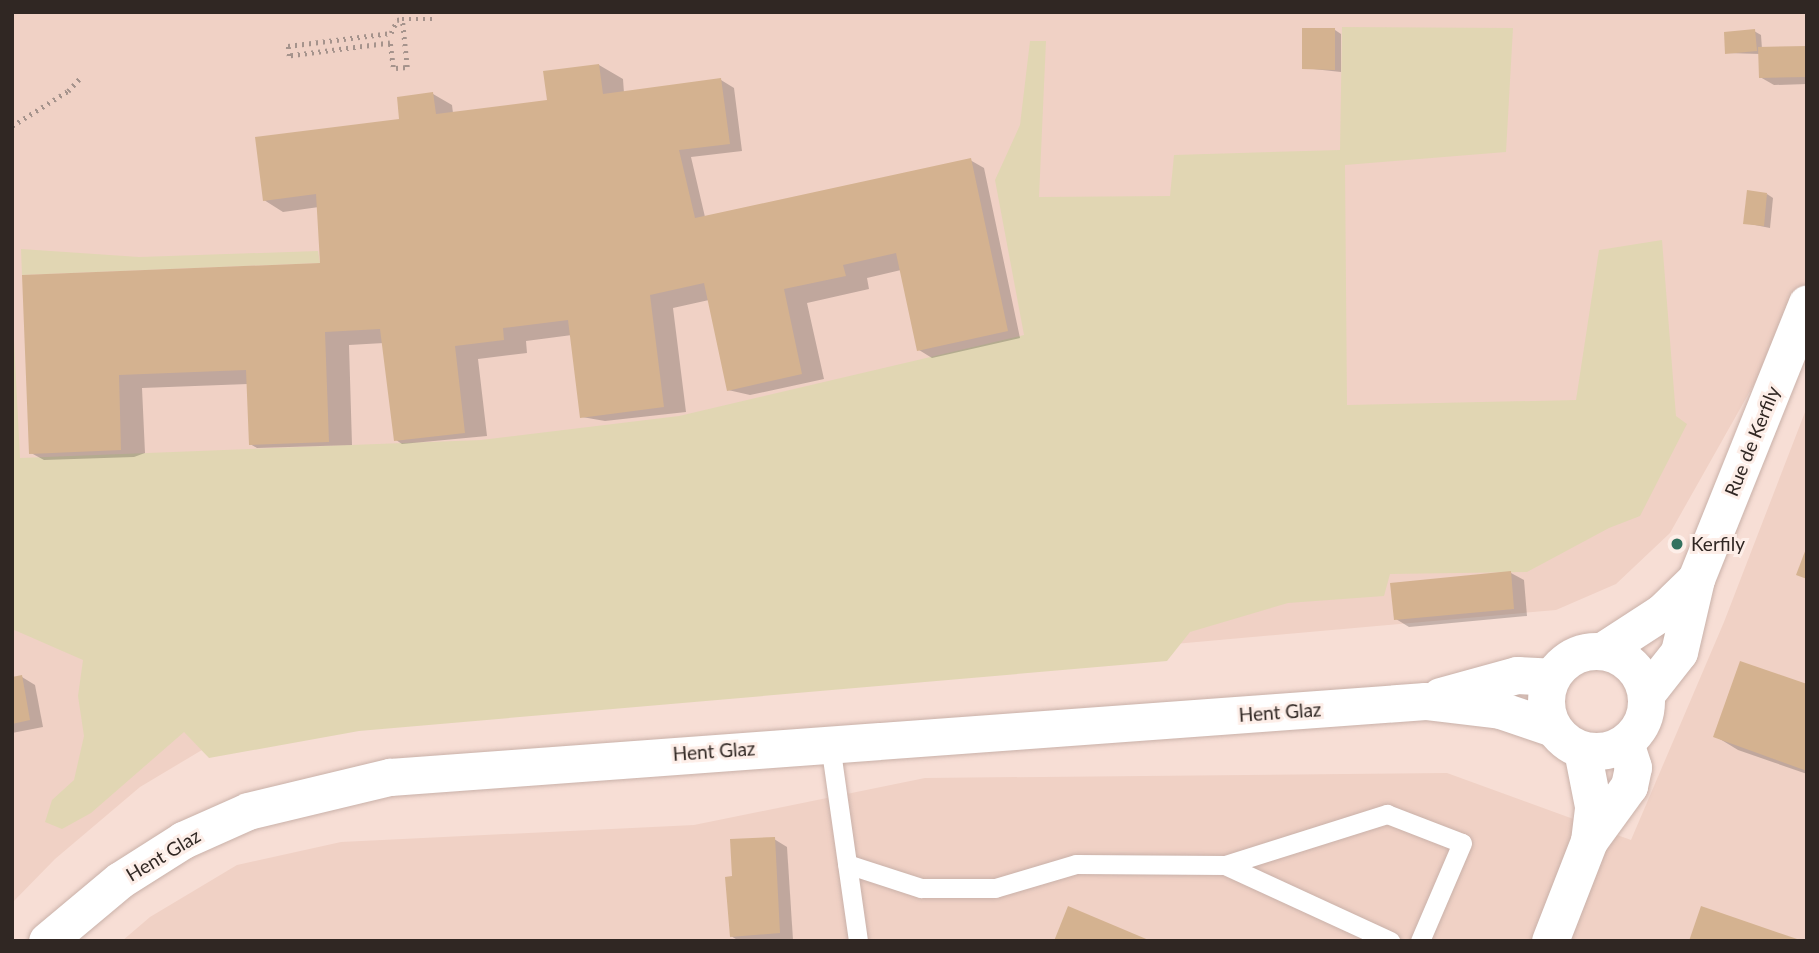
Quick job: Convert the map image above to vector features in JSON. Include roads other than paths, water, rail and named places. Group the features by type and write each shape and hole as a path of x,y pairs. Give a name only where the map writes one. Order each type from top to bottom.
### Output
{"street":[{"name":"Rue de Kerfily","path":"1646,694 1679,652 1696,579 1807,303"},
{"name":"Rue de Kerfily","path":"1602,651 1662,612 1696,579"},
{"path":"1602,651 1631,666 1646,694 1642,721 1625,743 1612,749 1582,750 1553,728 1546,712 1551,677 1572,656 1602,651"},
{"name":"Hent Glaz","path":"1425,701 1517,675 1551,677"},
{"name":"Hent Glaz","path":"47,941 120,880 183,840 287,800 390,777 1425,701 1500,710 1553,728"},
{"path":"1550,941 1589,841 1629,786 1633,767 1625,743"},
{"path":"1582,750 1593,806 1589,841"}],"lane":[{"path":"830,744 858,941"},
{"path":"847,864 921,888 995,888 1076,864 1225,865 1387,814 1462,843 1420,941"},
{"path":"1225,865 1390,941"}],"place":[{"name":"Kerfily","path":"1677,544"}]}
